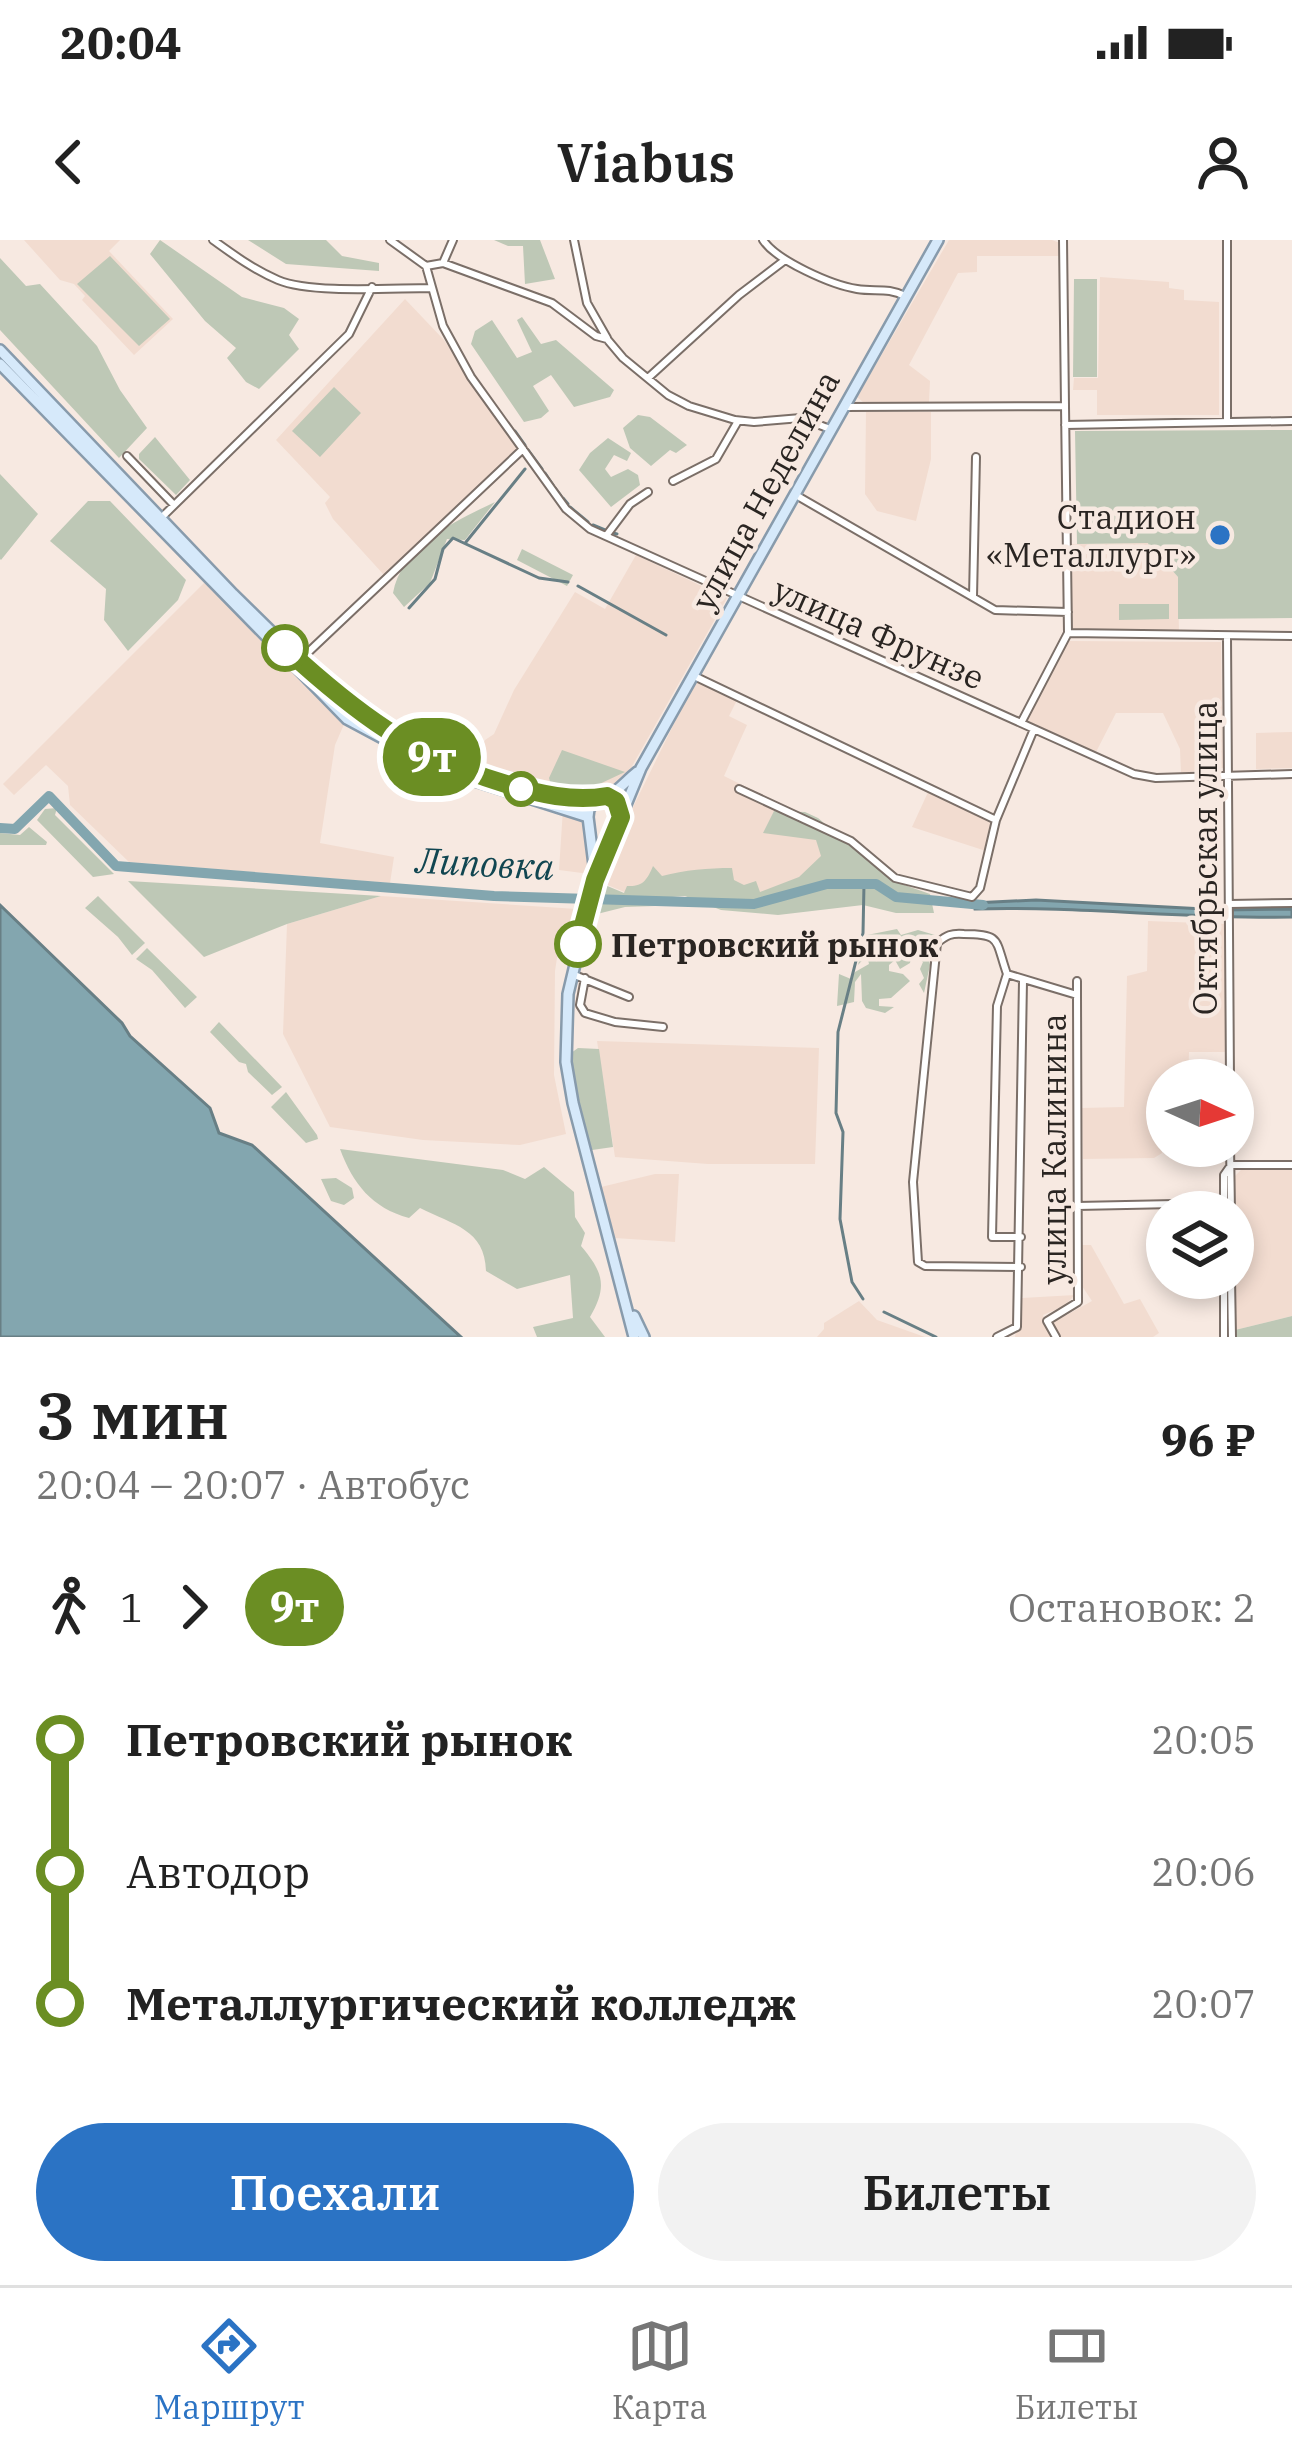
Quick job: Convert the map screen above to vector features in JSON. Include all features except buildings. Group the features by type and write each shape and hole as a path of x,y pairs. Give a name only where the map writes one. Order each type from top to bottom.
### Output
{"main road":[{"name":"улица Неделина","path":"596,879 641,768 938,240"},
{"path":"0,350 299,661 352,709 420,752 471,774 540,794 603,797 619,805 619,821 606,831 590,820 444,771 347,719 0,364"},
{"path":"148,518 160,519"},
{"path":"634,1337 568,1072 566,1032 572,974 596,879 589,809 641,768"},
{"path":"624,1295 644,1337"}],"street":[{"path":"213,240 281,282 431,288"},
{"path":"390,240 426,266 443,263 552,303 596,336 608,339"},
{"path":"443,263 453,240"},
{"path":"574,240 588,307 623,358 668,395 738,421 801,418 830,429"},
{"path":"763,240 784,260 849,288 891,289 904,296"},
{"path":"1021,723 1068,633 1063,240"},
{"path":"1227,240 1227,422"},
{"path":"648,378 784,260"},
{"name":"улица Фрунзе","path":"426,266 450,341 566,509 606,536 1135,774 1156,778 1292,774"},
{"path":"160,519 349,334 372,287"},
{"path":"842,407 1065,406"},
{"path":"673,481 716,459 738,421"},
{"path":"1065,424 1292,422"},
{"path":"299,661 523,449"},
{"path":"128,456 174,505"},
{"path":"972,598 976,458"},
{"path":"606,536 630,504 648,492"},
{"path":"794,494 1004,613 1068,612"},
{"path":"1068,633 1292,636"},
{"name":"Октябрьская улица","path":"1227,637 1230,1059"},
{"path":"692,675 996,820"},
{"path":"739,789 851,842 895,878 972,897 996,820 1034,728"},
{"path":"1229,905 1292,903"},
{"name":"улица Калинина","path":"1021,1267 925,1266 917,1262 913,1182 937,943 950,933 986,932 994,938 1007,974 1077,994"},
{"path":"572,974 629,997"},
{"path":"1007,974 997,1006 992,1237 1021,1237"},
{"path":"997,1337 1017,1327 1022,977"},
{"path":"585,978 580,1005 584,1013 663,1027"},
{"name":"улица Калинина","path":"1056,1337 1047,1321 1078,1302 1078,981"},
{"path":"1254,1165 1292,1165"},
{"path":"1077,1206 1146,1207"},
{"path":"1227,1299 1228,1337"}],"shaded area":[{"path":"24,240 120,240 109,251 173,319 134,355 82,300 85,296 74,284 60,280"},
{"path":"949,240 1052,240 1060,243 1060,256 977,256 977,272 958,273 909,365 930,381 929,402 863,402 857,397"},
{"path":"1100,277 1169,282 1169,288 1184,290 1184,300 1219,302 1219,415 1097,415 1097,390 1073,390 1074,378 1098,378"},
{"path":"405,299 444,340 517,449 384,575 333,519 325,503 330,497 276,440"},
{"path":"866,412 931,412 931,459 916,521 877,511 865,494"},
{"path":"1148,543 1178,577 1179,633 1078,633 1071,626 1070,544"},
{"path":"636,555 727,598 631,768 618,783 594,795 543,790 471,770 575,592 605,609"},
{"path":"205,582 345,722 335,745 320,843 394,857 390,883 129,862 70,805 68,786 46,765 14,795 3,784"},
{"path":"1068,641 1221,642 1223,768 1181,773 1180,749 1163,713 1116,713 1096,752 1026,720"},
{"path":"696,679 737,700 729,716 747,725 724,776 835,831 817,882 759,897 627,893 600,882"},
{"path":"1292,732 1292,768 1256,769 1256,733"},
{"path":"929,790 993,821 986,851 912,827"},
{"path":"563,809 580,817 587,832 590,874 559,870"},
{"name":"Петровский рынок","path":"381,896 577,909 573,923 562,925 555,971 554,1075 566,1134 520,1145 423,1140 330,1127 283,1034 287,924"},
{"path":"1148,921 1226,924 1226,1052 1189,1052 1189,1059 1146,1059 1146,1158 1083,1159 1082,1108 1124,1107 1127,976 1147,971"},
{"path":"597,1041 819,1048 815,1164 708,1164 615,1157"},
{"path":"1292,1168 1292,1316 1235,1330 1235,1299 1254,1299 1254,1191 1234,1191 1234,1177 1242,1169"},
{"path":"655,1174 679,1174 675,1242 615,1238 601,1187"},
{"path":"1082,1245 1091,1245 1124,1304 1140,1299 1159,1333 1153,1337 1059,1337 1052,1323 1092,1301 1082,1286"},
{"path":"1075,1295 1043,1315 1052,1337 1015,1337 1022,1298"},
{"path":"859,1301 877,1320 925,1337 817,1337 824,1323"}],"green space":[{"path":"160,240 242,297 284,308 299,319 289,335 299,349 259,389 246,382 227,358 236,348 205,321 150,254"},
{"path":"248,240 326,240 342,256 379,263 379,271 286,264"},
{"path":"494,240 540,240 555,279 525,284 523,246"},
{"path":"110,256 170,319 139,346 77,284"},
{"path":"0,258 26,286 40,284 97,346 147,428 119,458 0,330"},
{"path":"1074,279 1097,279 1097,377 1073,377"},
{"path":"522,317 541,344 556,340 614,390 610,397 574,407 551,375 533,386 549,411 524,422 471,344 475,331 492,320 517,358 532,352 517,320"},
{"path":"334,387 361,413 320,457 292,431"},
{"path":"638,415 650,417 687,445 676,453 670,450 651,466 630,448 623,428"},
{"path":"1292,430 1292,618 1178,619 1178,577 1151,552 1148,543 1077,544 1075,431"},
{"path":"155,437 190,480 176,495 139,459"},
{"path":"608,438 631,453 627,461 614,455 605,469 611,477 628,469 638,475 640,485 611,507 579,470"},
{"path":"0,474 38,514 1,560 0,559"},
{"path":"88,501 110,501 186,580 178,600 128,651 104,620 106,589 50,541"},
{"path":"495,502 465,540 447,539 430,583 404,607 393,593 407,561 433,536"},
{"path":"522,549 573,575 567,586 517,560"},
{"path":"1119,604 1169,604 1169,619 1119,620"},
{"path":"562,750 625,772 593,787 551,785 549,778"},
{"path":"57,808 55,815 114,874 93,877 37,820 45,809"},
{"path":"774,811 805,812 818,818 893,881 930,894 934,913 896,913 863,905 778,915 721,910 685,896 659,898 655,906 597,914 605,885 624,893 627,886 644,882 653,866 662,876 732,868 734,880 744,885 756,881 760,892 799,877 821,856 816,840 763,833"},
{"path":"29,827 46,845 0,845 0,833 20,835"},
{"path":"128,881 381,896 287,924 204,957"},
{"path":"98,896 145,943 132,955 85,908"},
{"path":"897,929 901,935 918,930 935,935 927,944 918,937 910,943 914,951 927,948 930,965 924,993 919,984 924,978 923,962 912,953 910,963 900,969 895,960 889,965 889,971 910,981 891,998 879,999 879,1006 894,1007 885,1013 866,1008 861,974 855,982 854,1002 837,1006 839,974 851,979 869,964 867,955 858,965 862,936"},
{"path":"147,948 197,997 185,1008 136,959"},
{"path":"219,1022 282,1087 272,1095 248,1072 246,1064 210,1032"},
{"path":"578,1048 599,1049 613,1147 592,1150 575,1091 571,1053"},
{"path":"286,1092 318,1139 306,1143 271,1107"},
{"path":"340,1149 503,1170 525,1179 544,1167 574,1192 575,1217 585,1233 581,1246 600,1280 590,1317 605,1337 537,1337 533,1327 573,1318 570,1275 517,1289 486,1271 480,1246 465,1230 420,1208 409,1218 374,1201 358,1184"},
{"path":"336,1178 352,1188 354,1198 344,1205 331,1201 321,1179"},
{"path":"1292,1316 1292,1337 1235,1337 1235,1330"}],"water":[{"path":"1036,900 1292,909 1292,917 975,909 974,903"},
{"path":"0,905 130,1036 210,1108 219,1133 252,1145 461,1337 0,1337"}],"waterway":[{"path":"515,431 525,445"},
{"path":"528,450 542,469"},
{"path":"466,542 525,469"},
{"path":"545,473 553,485"},
{"path":"555,488 561,496"},
{"path":"563,498 568,504"},
{"path":"570,507 588,522"},
{"path":"593,525 605,530"},
{"path":"613,533 617,534"},
{"path":"409,608 435,579 443,549 453,538 539,578 568,582"},
{"path":"578,586 666,635"},
{"name":"Липовка","path":"0,828 15,829 49,796 116,866 494,896 754,904 827,884 876,884 896,897 983,905"},
{"path":"863,1299 852,1282 840,1219 843,1132 836,1113 838,1032 863,933 864,884"},
{"path":"884,1312 936,1337"}],"bus line":[{"name":"9т","path":"285,648 343,702 420,752 471,774 540,794 607,796 616,801 621,817 595,880 578,944"}],"place":[{"name":"Стадион «Металлург»","path":"1220,535"},
{"name":"Петровский рынок","path":"578,944"}]}
